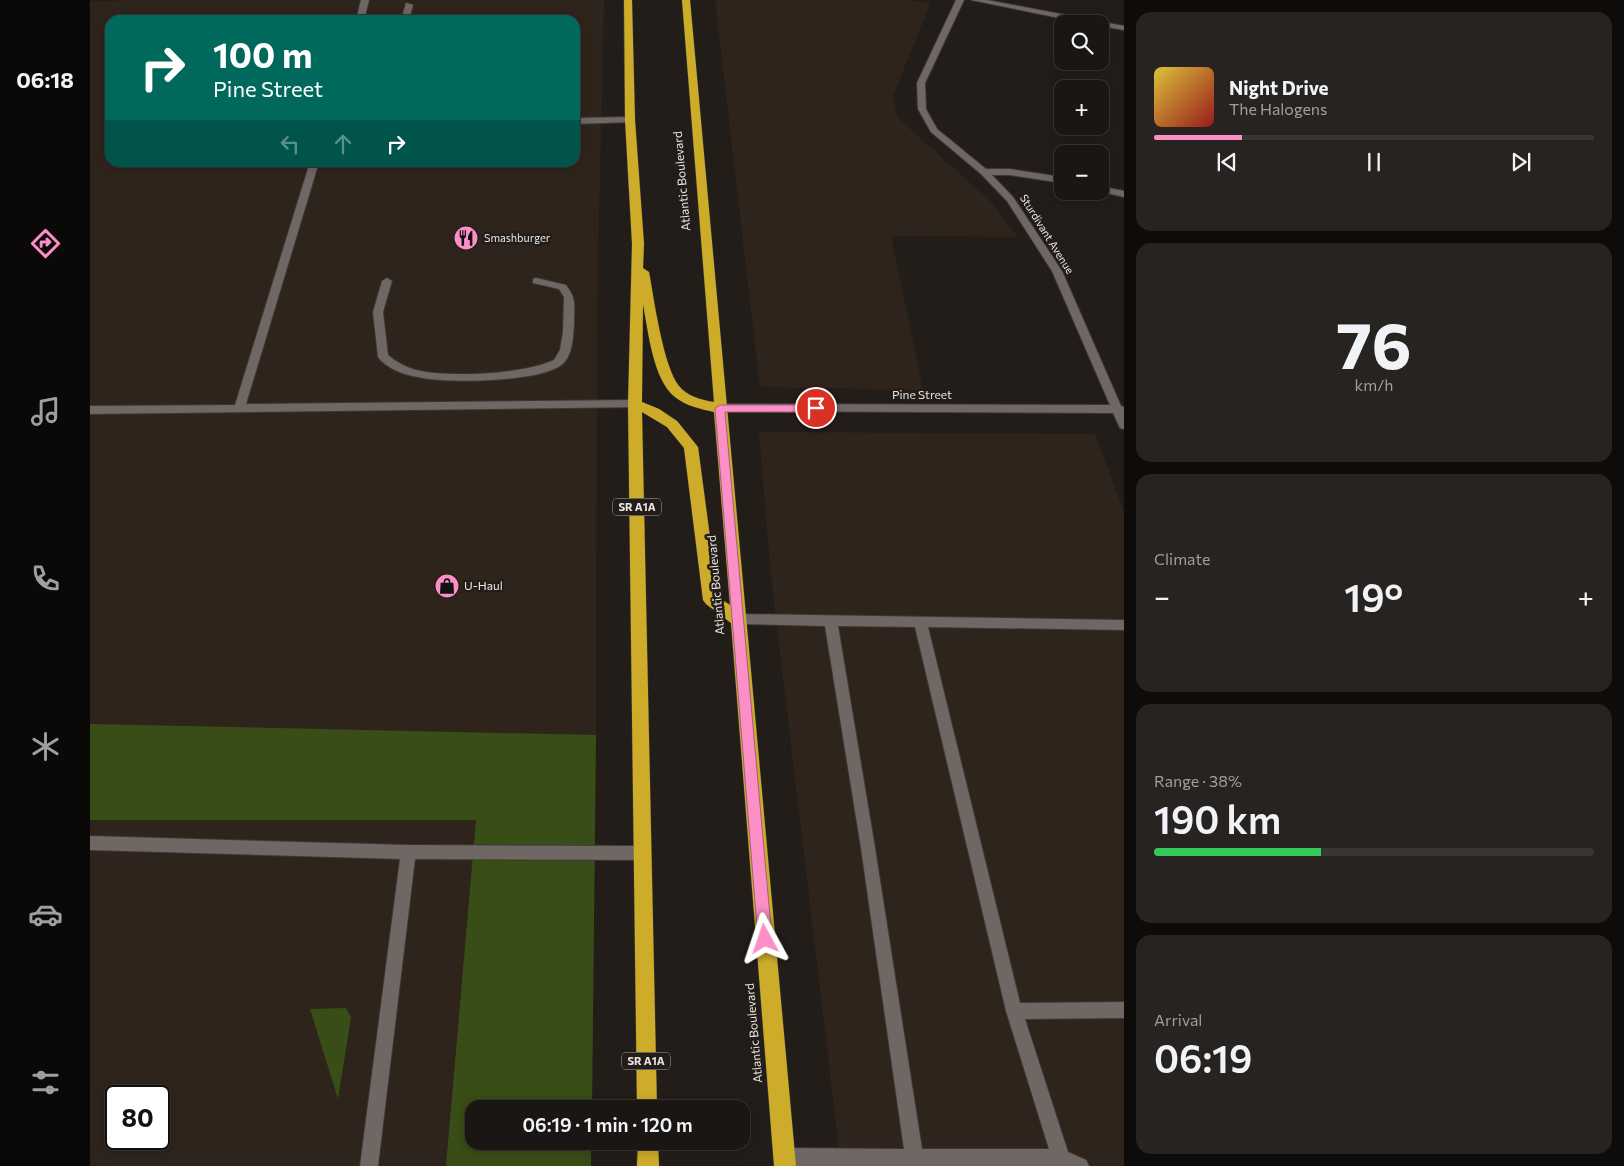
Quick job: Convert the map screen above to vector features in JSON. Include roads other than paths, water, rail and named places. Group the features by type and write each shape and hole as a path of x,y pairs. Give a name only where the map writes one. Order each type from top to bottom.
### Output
{"highway":[{"name":"SR A1A","path":"628,0 630,120 638,244 635,404 647,1100"},
{"name":"Atlantic Boulevard","path":"686,0 785,1161"},
{"path":"638,244 663,369 674,389 693,402 720,408"},
{"path":"635,404 654,412 672,424 691,447 711,600 738,619"},
{"path":"648,1150 648,1166"}],"street":[{"path":"362,15 366,0"},
{"name":"Sturdivant Avenue","path":"960,0 921,83 922,109 934,130 984,172 1010,199 1057,271 1121,410 1124,425"},
{"path":"975,0 1124,28"},
{"path":"406,15 409,5"},
{"path":"580,121 630,120"},
{"path":"239,408 313,167"},
{"path":"984,172 1010,172 1054,179"},
{"path":"1109,191 1124,194"},
{"path":"387,281 378,312 383,357 396,367 425,375 514,375 546,368 558,363 566,352 569,297 562,287 536,281"},
{"path":"90,410 635,404"},
{"name":"Pine Street","path":"720,408 1121,410"},
{"path":"738,619 1124,625"},
{"path":"831,621 868,848 914,1156"},
{"path":"920,622 1014,1011 1061,1158"},
{"path":"90,843 408,852 642,853"},
{"path":"369,1166 408,852"},
{"path":"1014,1011 1124,1010"},
{"path":"785,1161 914,1156 1061,1158 1080,1166"}],"place":[{"name":"Smashburger","path":"466,238"},
{"name":"U-Haul","path":"447,586"}]}
